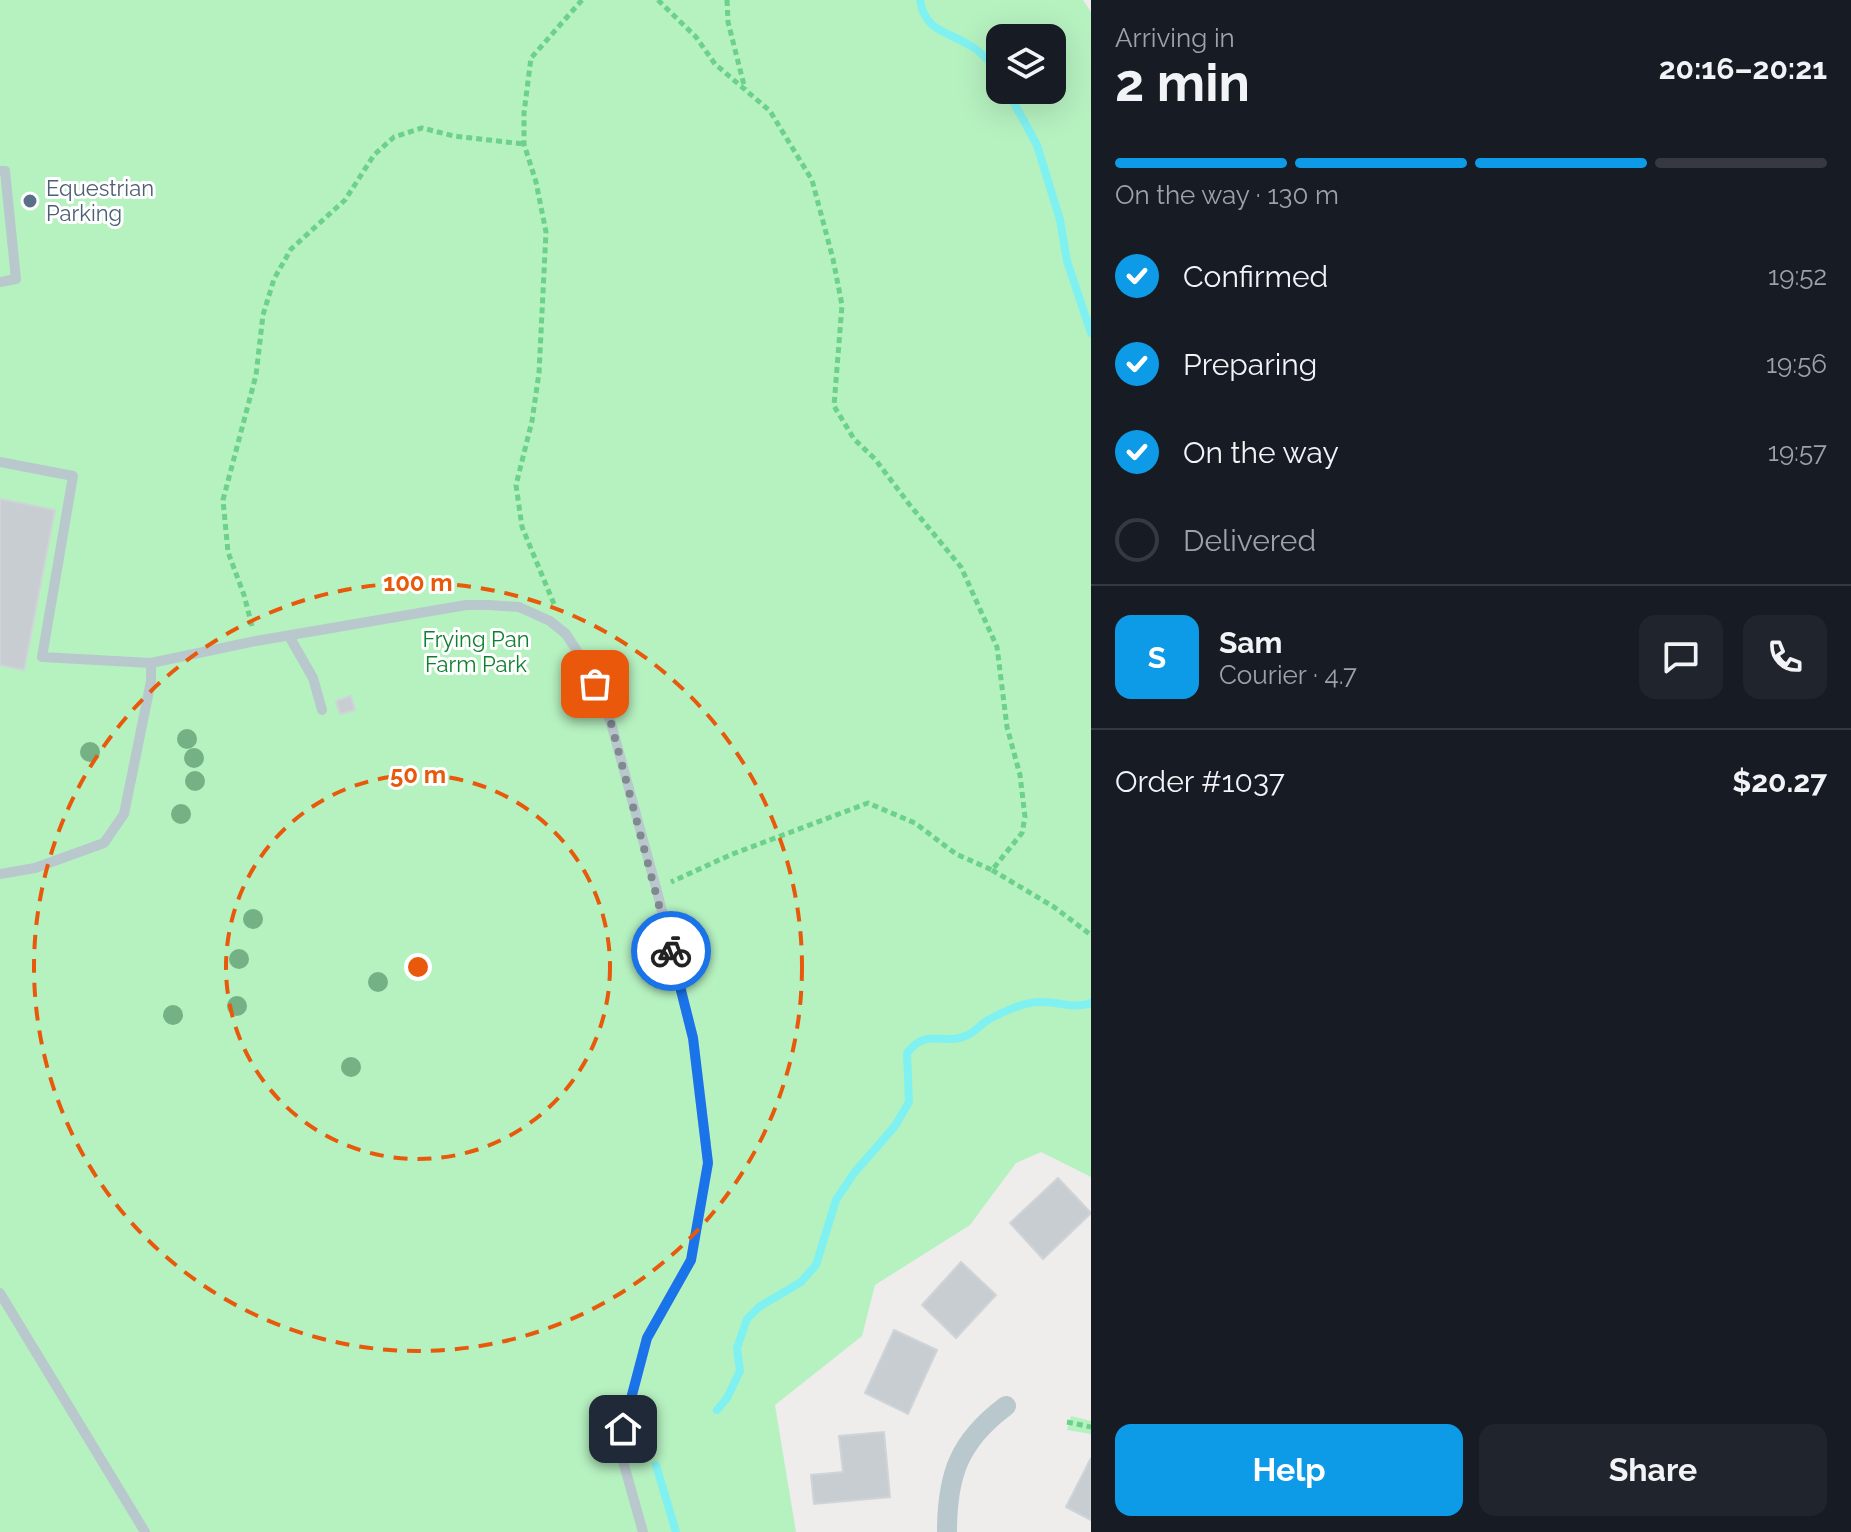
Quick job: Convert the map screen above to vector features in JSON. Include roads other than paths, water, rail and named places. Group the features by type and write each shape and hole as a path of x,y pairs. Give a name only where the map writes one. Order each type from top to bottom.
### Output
{"street":[{"path":"947,1532 949,1490 954,1467 983,1423 1006,1406"}],"lane":[{"path":"0,171 5,171 16,279 0,282"},
{"path":"0,462 73,476 42,657 151,663 256,641 466,605 489,605 519,607 539,615 566,634 586,665 611,723 657,891 693,1038 708,1163 691,1260 647,1338 623,1429 621,1454 643,1532"},
{"path":"289,636 313,678 322,710"},
{"path":"0,874 35,868 104,843 124,814 151,681 151,663"},
{"path":"0,1293 145,1532"}],"waterway":[{"path":"920,0 932,25 979,51 986,59"},
{"path":"1015,104 1037,145 1060,220 1067,261 1091,333"},
{"path":"717,1410 727,1398 740,1371 737,1348 747,1319 759,1307 801,1282 816,1265 836,1200 854,1173 895,1126 909,1102 907,1053 922,1040 968,1035 988,1020 1022,1005 1036,1002 1091,1003"},
{"path":"656,1465 676,1532"}],"place":[{"name":"Equestrian Parking","path":"30,201"}],"park label":[{"name":"Frying Pan Farm Park","path":"476,652"}]}
